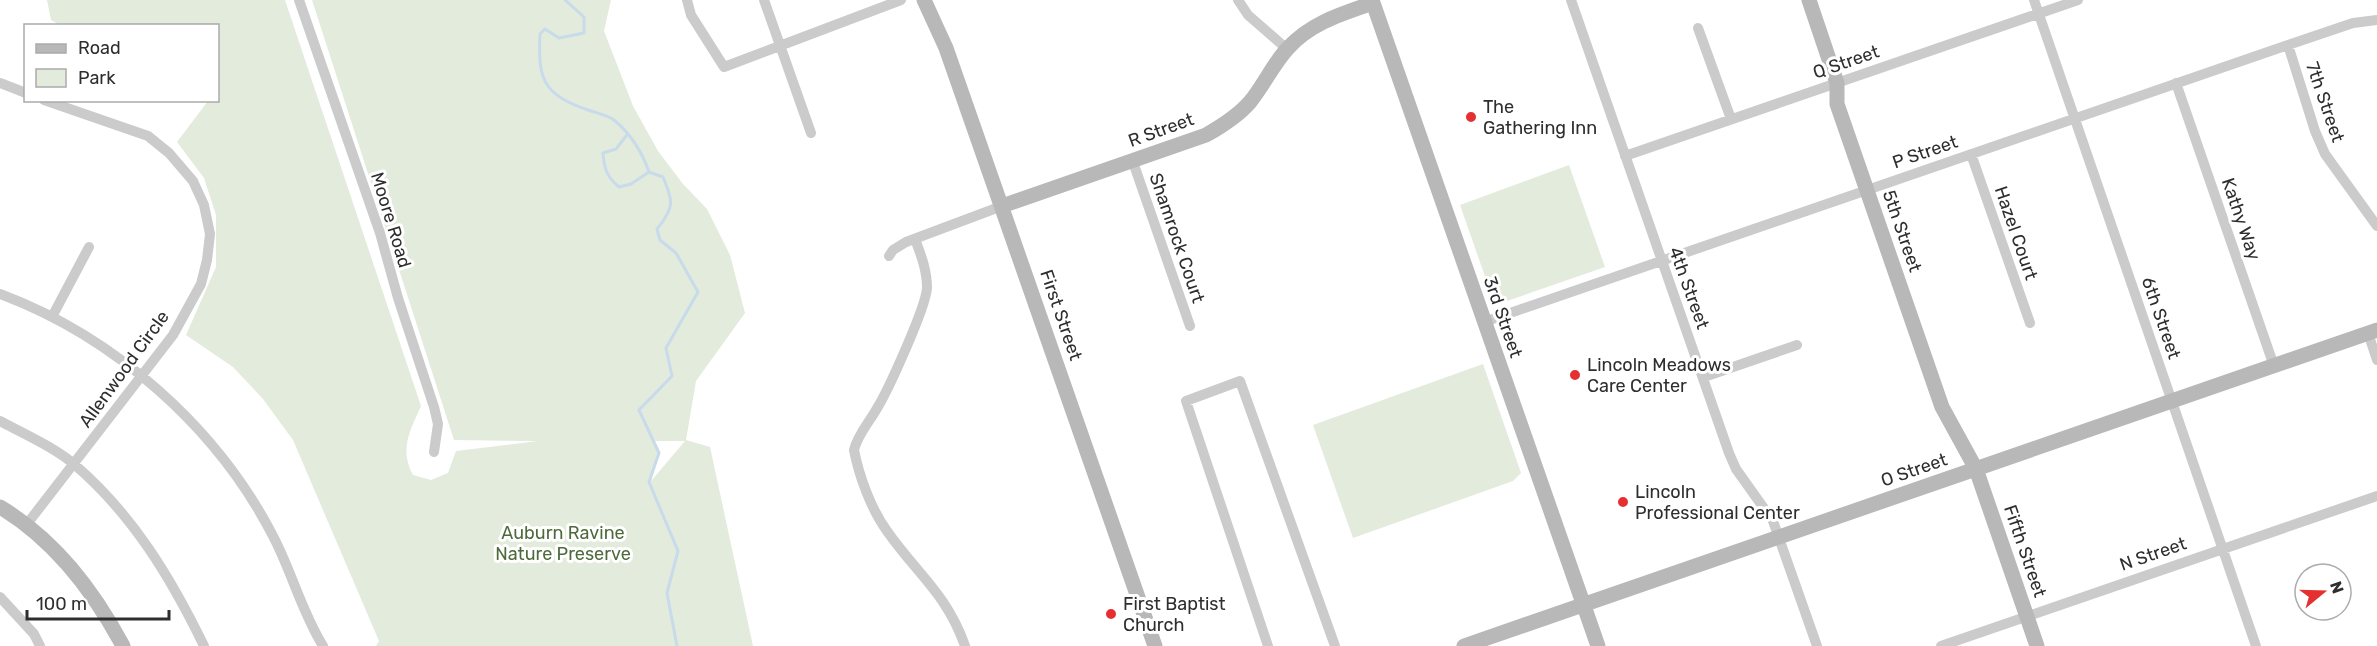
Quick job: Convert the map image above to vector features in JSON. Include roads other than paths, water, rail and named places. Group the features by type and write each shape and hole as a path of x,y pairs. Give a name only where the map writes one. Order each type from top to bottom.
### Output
{"street":[{"name":"Moore Road","path":"299,0 381,233 398,298 434,407 438,424 434,452"},
{"path":"687,0 691,15 724,67 901,0"},
{"path":"764,0 811,133"},
{"name":"First Street","path":"924,0 946,48 1155,646"},
{"path":"1238,0 1248,15 1287,49"},
{"name":"4th Street","path":"1571,0 1736,469 1766,511 1779,537 1817,646"},
{"name":"5th Street","path":"1809,0 1837,83 1837,104 1942,407 1976,469"},
{"name":"6th Street","path":"2034,0 2256,646"},
{"name":"Q Street","path":"1625,156 2078,0"},
{"name":"R Street","path":"889,256 898,246 915,239 1002,206 1133,162 1197,138 1228,122 1249,103 1287,49 1321,22 1376,1"},
{"name":"3rd Street","path":"1376,1 1484,322 1598,646"},
{"name":"P Street","path":"1484,322 2074,117 2353,23 2377,20"},
{"path":"1698,28 1731,119"},
{"name":"7th Street","path":"2288,45 2315,131 2325,154 2377,226"},
{"path":"0,83 24,92"},
{"name":"Kathy Way","path":"2176,83 2274,366"},
{"name":"Allenwood Circle","path":"27,524 173,335 201,284 210,234 204,205 193,180 170,153 148,136 50,102"},
{"name":"Hazel Court","path":"1971,154 2030,323"},
{"name":"Shamrock Court","path":"1133,162 1190,326"},
{"path":"915,239 925,265 927,289 923,308 877,410 856,439 854,450 879,520 940,593 965,646"},
{"path":"53,315 88,247"},
{"path":"0,294 53,315 142,378 174,405 210,443 244,486 274,537 312,628 323,646"},
{"path":"2372,332 2377,360"},
{"name":"O Street","path":"1464,646 2372,332"},
{"path":"1704,377 1797,345"},
{"path":"1268,646 1186,401 1240,381 1335,646"},
{"path":"0,421 73,464 113,503 151,549 183,603 204,646"},
{"name":"Fifth Street","path":"1976,469 2037,646"},
{"name":"N Street","path":"1941,646 2377,496"},
{"path":"0,507 27,524 86,585 103,608 123,646"},
{"path":"0,597 34,634 40,646"}],"waterway":[{"path":"565,0 584,17 584,33 559,38 545,29 540,34 540,63 546,83 561,98 614,120 635,144 649,172 663,177 670,204 667,215 657,229 660,240 676,253 698,292 666,348 672,376 639,410 659,453 649,482 678,551 667,593 677,646"},
{"path":"626,136 616,149 603,153 605,168 609,176 619,187 631,184 649,172"}],"place":[{"name":"The Gathering Inn","path":"1471,117"},
{"name":"Lincoln Meadows Care Center","path":"1575,375"},
{"name":"Lincoln Professional Center","path":"1623,502"},
{"name":"First Baptist Church","path":"1111,614"}],"park label":[{"name":"Auburn Ravine Nature Preserve","path":"563,543"}]}
